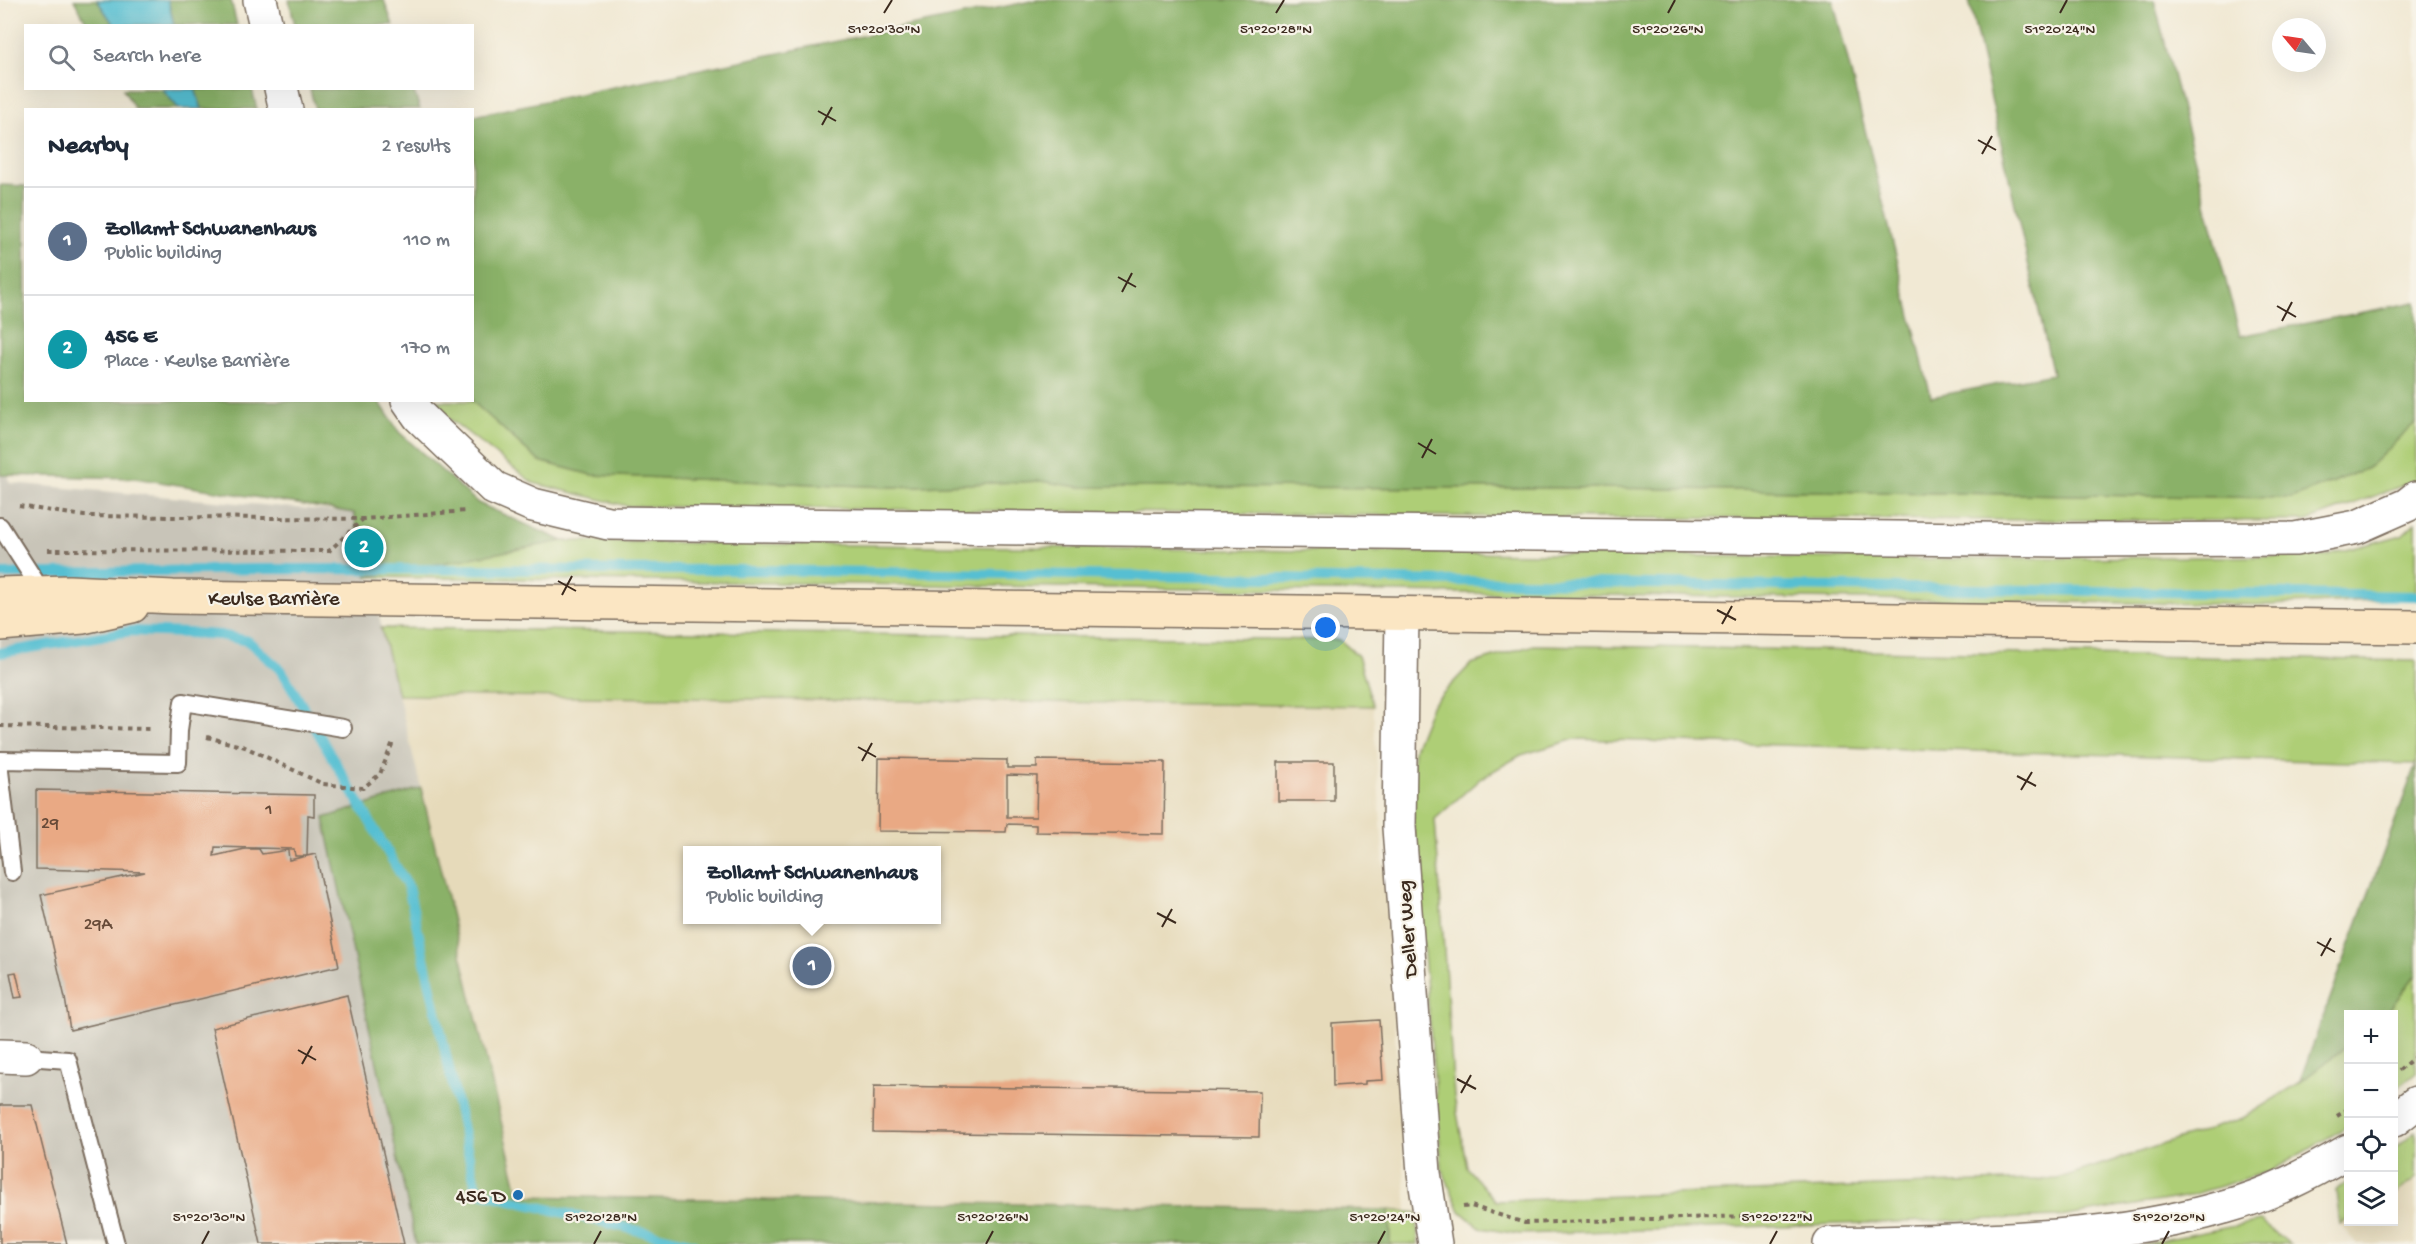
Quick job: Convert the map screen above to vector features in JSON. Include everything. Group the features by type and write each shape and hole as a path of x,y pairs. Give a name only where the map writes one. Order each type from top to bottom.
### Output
{"main road":[{"name":"Keulse Barrière","path":"0,594 2416,627"},
{"name":"Keulse Barrière","path":"0,624 83,617 173,597"}],"street":[{"path":"260,0 266,24"},
{"path":"281,90 286,108"},
{"path":"409,402 418,416 494,488 533,505 608,523 2062,540 2295,539 2356,527 2407,505 2416,498"},
{"name":"Deller Weg","path":"1402,613 1399,828 1424,1173 1435,1244"},
{"path":"2397,1118 2416,1103"},
{"path":"1825,1229 2029,1237 2134,1227 2224,1208 2295,1182 2344,1155"}],"lane":[{"path":"0,526 43,593"},
{"path":"0,760 178,763 183,702 343,728"},
{"path":"0,771 12,872"},
{"path":"13,1057 68,1060 116,1244"}],"path":[{"path":"10,504 84,516 364,519 470,510"},
{"path":"16,550 329,551 364,519"},
{"path":"0,726 179,730 245,747 323,784 363,788 381,774 393,742"},
{"path":"2398,1071 2416,1056"},
{"path":"2329,1120 2344,1112"},
{"path":"1430,1210 1471,1206 1525,1224 1825,1229"}],"shaded area":[{"path":"0,459 10,483 354,513 421,788 324,818 416,1244 0,1244"},
{"path":"398,695 1373,706 1407,1212 519,1196"},
{"path":"2416,1178 2416,1244 2356,1244 2340,1224 2344,1222 2344,1226 2398,1226 2398,1192"}],"green space":[{"path":"74,0 97,0 113,24 87,24"},
{"path":"168,0 231,0 237,24 174,24"},
{"path":"289,0 384,0 393,24 295,24"},
{"path":"1036,0 1833,0 1931,397 2053,374 1969,0 2154,0 2240,336 2416,302 2416,422 2368,468 2292,498 1603,488 1079,487 1041,481 891,487 592,475 539,461 473,402 474,116"},
{"path":"124,90 163,90 178,108 134,108"},
{"path":"195,90 252,90 257,108 202,108"},
{"path":"310,90 413,90 420,108 315,108"},
{"path":"0,185 24,186 24,402 380,402 399,432 478,503 563,541 367,577 354,513 135,478 0,475"},
{"path":"436,402 473,402 539,461 592,475 891,487 1041,481 1079,487 1603,488 2292,498 2368,468 2416,422 2416,479 2307,521 1602,518 627,506 533,483 446,416"},
{"path":"2416,522 2416,598 2270,605 367,577 563,541 1919,559 2323,556 2402,535"},
{"path":"381,628 1340,640 1358,656 1373,706 398,695"},
{"path":"1534,645 2416,661 2416,764 1575,739 1521,755 1481,778 1435,819 1454,1096 1467,1168 1496,1201 2057,1179 2243,1118 2299,1083 2344,1048 2344,1128 2273,1170 2185,1197 2060,1217 1519,1234 1480,1228 1460,1211 1442,1169 1411,799 1414,749 1431,706 1471,664"},
{"path":"2416,764 2416,974 2389,1010 2344,1010 2344,1048 2299,1083"},
{"path":"421,788 519,1196 1389,1210 1390,1244 416,1244 324,818"},
{"path":"2416,974 2416,1073 2398,1088 2398,1010 2389,1010"},
{"path":"2416,1131 2416,1178 2398,1192 2398,1172 2398,1146"},
{"path":"2344,1185 2344,1222 2340,1224 2336,1191"},
{"path":"1389,1210 1417,1213 1418,1244 1390,1244"},
{"path":"2260,1221 2290,1244 2143,1244"}],"water":[{"path":"97,0 168,0 174,24 113,24"},
{"path":"163,90 195,90 202,108 178,108"}],"building":[{"path":"879,758 1007,760 1007,768 1037,768 1037,760 1165,762 1164,834 1036,832 1036,825 1007,824 1006,832 878,831","holes":["1007,775 1037,776 1036,817 1007,817"]},
{"path":"1278,762 1334,762 1334,801 1278,801"},
{"path":"36,790 314,795 314,816 308,815 307,856 316,854 339,966 70,1030 65,998 41,895 145,872 36,869","holes":["215,847 294,849 295,856 307,856 289,860 288,850 262,854 259,849 245,849 214,856"]},
{"path":"16,972 22,997 15,998 10,973"},
{"path":"347,995 404,1244 261,1244 212,1028"},
{"path":"1379,1020 1383,1080 1365,1081 1365,1084 1333,1086 1332,1023"},
{"path":"874,1086 1260,1091 1259,1137 873,1132"},
{"path":"0,1105 32,1105 67,1244 0,1244"}],"waterway":[{"path":"0,574 256,569 755,570 2416,596"},
{"path":"0,653 131,631 220,635 248,641 282,671 408,887 477,1192 694,1244"}],"place":[{"name":"456 E","path":"364,548"},
{"name":"Zollamt Schwanenhaus","path":"812,966"},
{"name":"456 D","path":"518,1195"}]}
